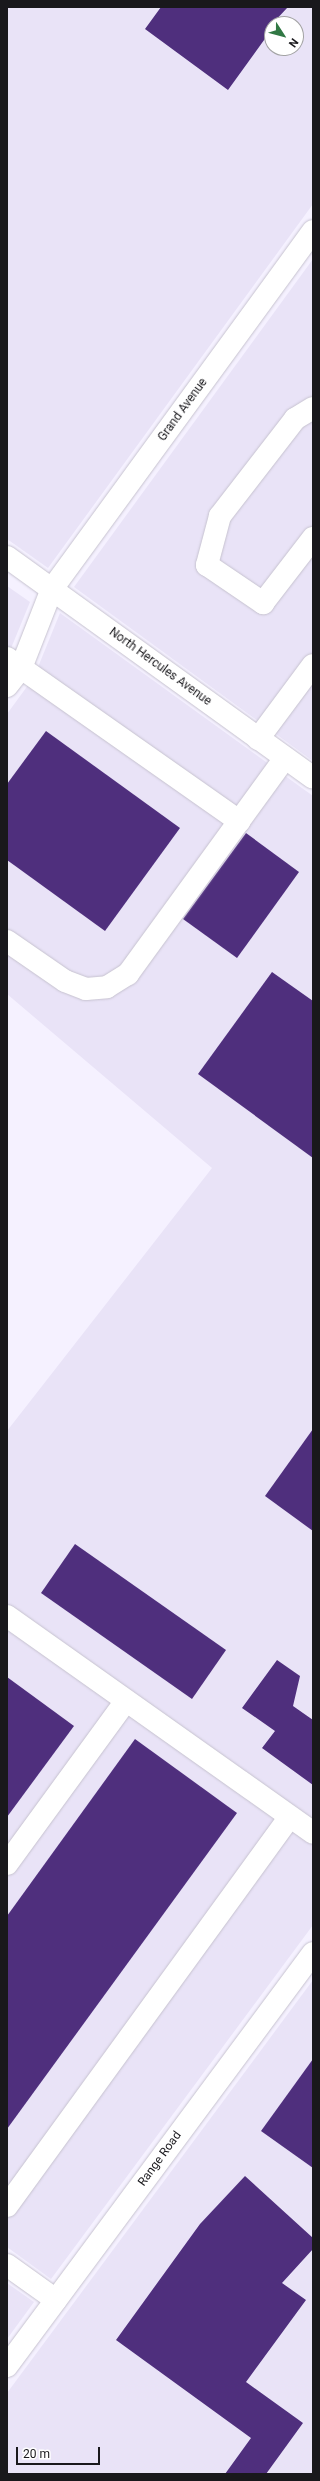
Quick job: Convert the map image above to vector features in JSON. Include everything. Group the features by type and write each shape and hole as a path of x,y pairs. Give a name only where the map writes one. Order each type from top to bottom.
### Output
{"street":[{"name":"Grand Avenue","path":"7,686 14,663 52,589 313,231"},
{"path":"313,408 296,420 220,516 207,565 263,603 313,538"},
{"name":"North Hercules Avenue","path":"7,556 313,778"},
{"path":"14,663 239,821"},
{"path":"258,739 313,665"},
{"path":"7,940 65,981 86,989 107,987 128,974 285,758"},
{"path":"7,1616 313,1833"},
{"path":"7,1864 126,1701"},
{"path":"7,2206 290,1817"},
{"name":"Range Road","path":"7,2366 313,1952"},
{"path":"7,2265 56,2300"}],"shaded area":[{"path":"7,7 313,7 313,204 48,568 7,539"},
{"path":"313,259 313,761 74,587"},
{"path":"7,586 30,602 7,658"},
{"path":"60,613 313,796 313,1925 51,2279 7,2247 7,1431 212,1168 7,994 7,714 34,677"},
{"path":"313,1980 313,2474 7,2474 7,2393"},
{"path":"7,2283 34,2302 7,2339"}],"building":[{"path":"161,7 288,7 280,16 264,16 264,40 228,90 145,29"},
{"path":"46,731 180,828 105,931 7,860 7,784"},
{"path":"246,833 299,872 237,958 183,919"},
{"path":"272,972 313,1001 313,1158 198,1074"},
{"path":"313,1429 313,1531 265,1496"},
{"path":"75,1544 226,1650 192,1699 41,1593"},
{"path":"277,1660 300,1676 293,1706 313,1720 313,1785 262,1748 275,1731 242,1708"},
{"path":"7,1677 74,1726 7,1817"},
{"path":"135,1739 237,1813 7,2129 7,1916"},
{"path":"313,2059 313,2168 261,2131"},
{"path":"245,2176 313,2238 313,2249 282,2283 306,2300 246,2382 303,2423 266,2474 225,2474 251,2438 116,2340 200,2224"}]}
